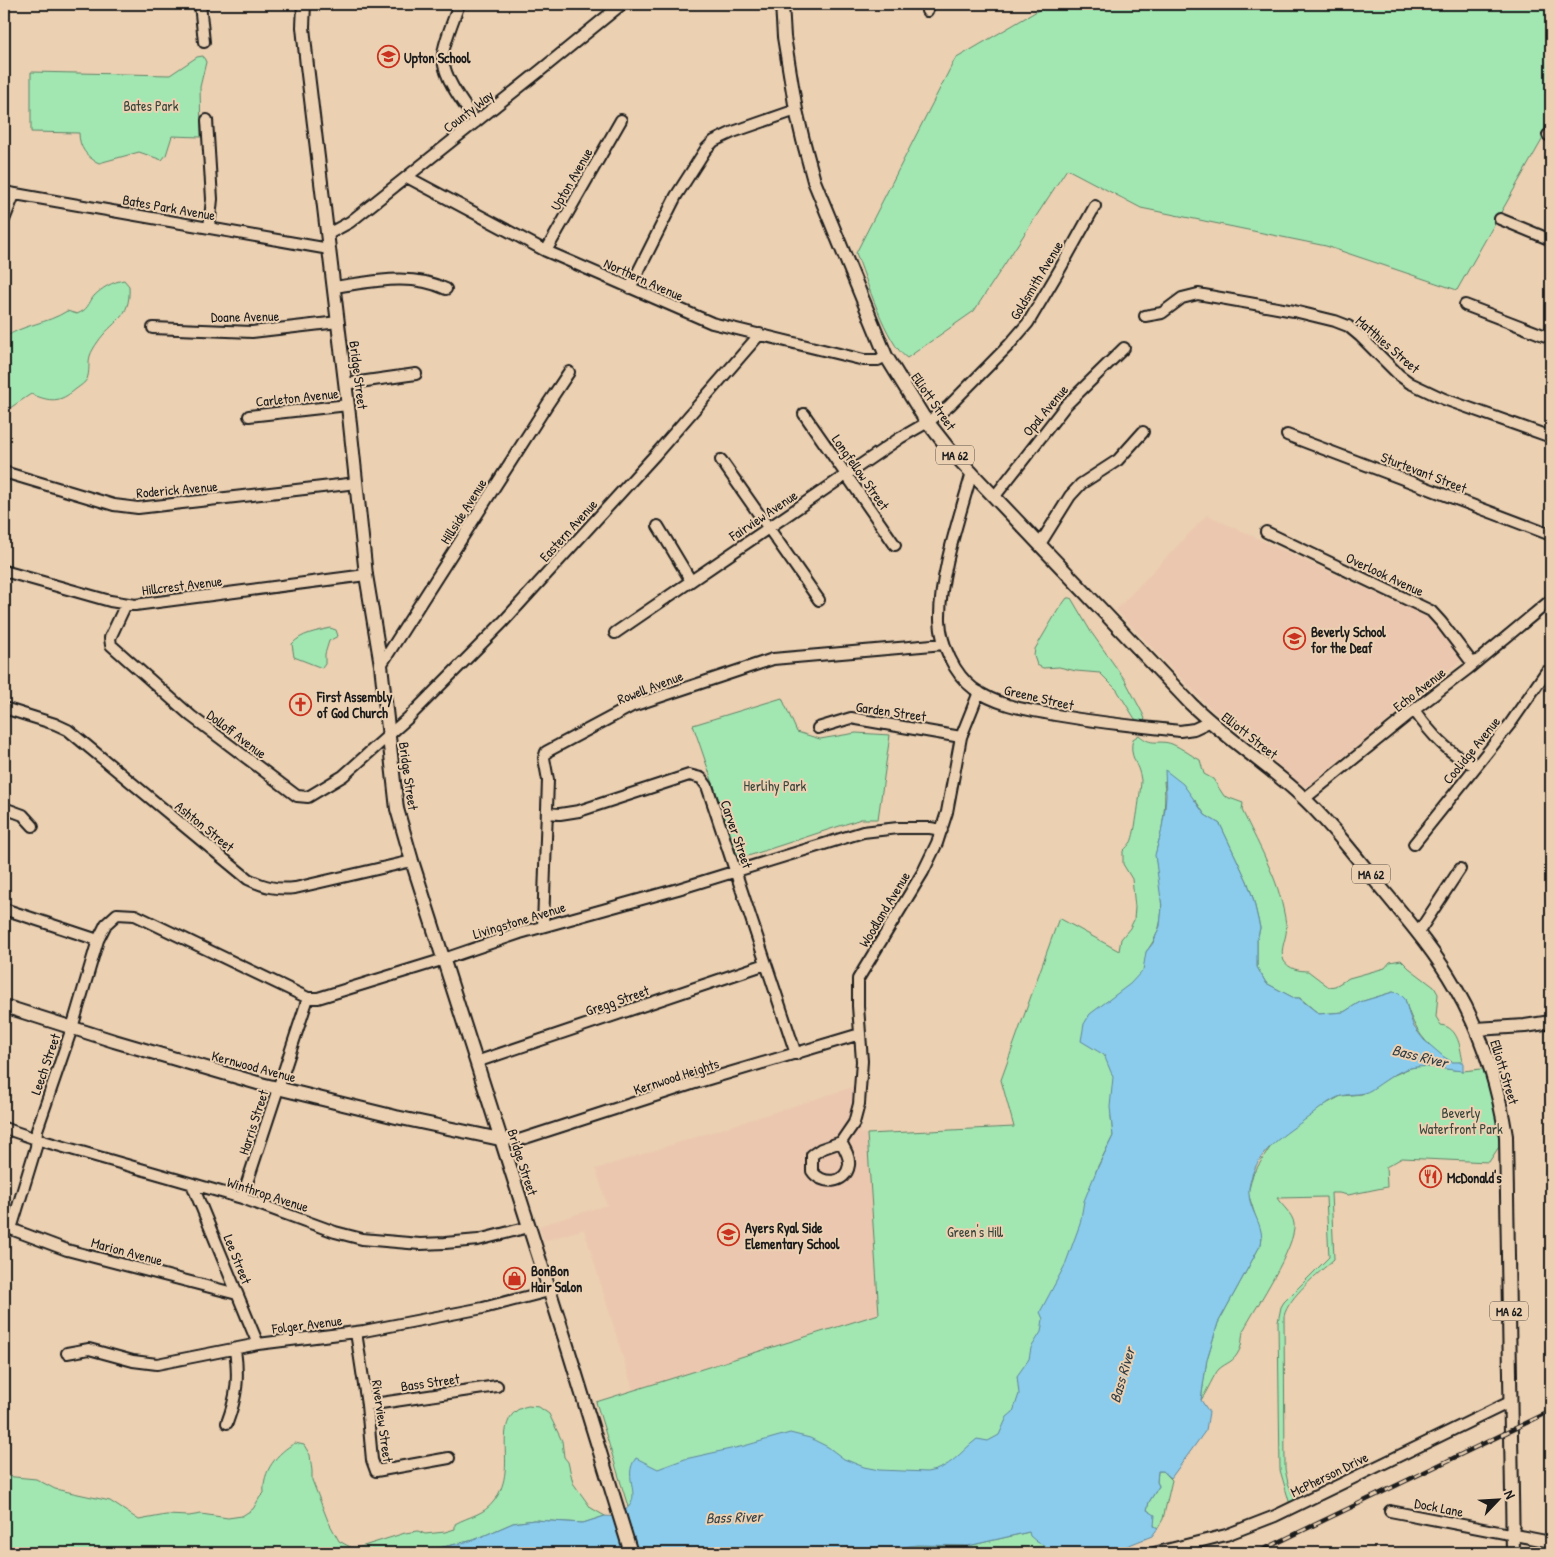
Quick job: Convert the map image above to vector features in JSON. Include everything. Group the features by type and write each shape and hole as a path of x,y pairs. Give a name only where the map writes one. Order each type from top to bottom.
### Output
{"main road":[{"name":"Bridge Street","path":"304,4 303,27 357,483 366,575 381,665 397,809 631,1553"},
{"name":"Elliott Street","path":"782,4 784,37 796,110 814,181 886,356 906,390 928,422 972,472 1209,722 1281,779 1304,799 1337,833 1418,933 1454,984 1467,1008 1494,1083 1506,1136 1513,1553"},
{"name":"Kernwood Avenue","path":"4,1006 278,1089 500,1139"},
{"path":"1476,1029 1525,1026 1551,1022"}],"street":[{"path":"200,4 204,42"},
{"path":"459,4 445,46 443,59 452,83 476,122"},
{"name":"County Way","path":"328,234 350,222 622,4"},
{"path":"630,288 676,196 706,149 714,141 733,132 796,110"},
{"path":"208,120 212,199 209,228"},
{"name":"Upton Avenue","path":"546,251 621,120"},
{"name":"Northern Avenue","path":"407,177 546,251 712,324 864,360 878,360 886,356"},
{"path":"4,220 9,194"},
{"name":"Bates Park Avenue","path":"9,194 329,249"},
{"name":"Goldsmith Avenue","path":"928,422 949,406 1028,324 1095,206"},
{"path":"1500,220 1551,240"},
{"path":"334,287 394,279 428,282 446,289"},
{"name":"Matthies Street","path":"1146,316 1162,313 1182,298 1198,294 1294,311 1335,321 1348,326 1399,376 1410,383 1444,399 1551,438"},
{"path":"1465,305 1551,338"},
{"name":"Doane Avenue","path":"154,328 252,332 338,322"},
{"name":"Eastern Avenue","path":"388,735 408,718 503,622 655,455 760,334"},
{"name":"Opal Avenue","path":"995,496 1066,405 1094,375 1124,348"},
{"name":"Hillside Avenue","path":"381,665 569,372"},
{"path":"345,384 416,374"},
{"name":"Carleton Avenue","path":"250,416 348,405"},
{"name":"Longfellow Street","path":"804,414 895,546"},
{"name":"Fairview Avenue","path":"615,633 846,475 928,422"},
{"path":"1040,544 1070,496 1080,484 1118,460 1143,432"},
{"name":"Sturtevant Street","path":"1287,435 1551,535"},
{"path":"721,460 819,600"},
{"name":"Roderick Avenue","path":"4,472 114,505 138,508 357,483"},
{"name":"Greene Street","path":"972,472 943,587 940,620 944,644 954,667 963,679 979,692 997,702 1051,715 1180,731 1194,729 1209,722"},
{"path":"658,526 691,581"},
{"name":"Overlook Avenue","path":"1266,532 1431,611 1437,616 1474,664"},
{"name":"Hillcrest Avenue","path":"4,571 135,605 366,575"},
{"name":"Echo Avenue","path":"1304,799 1474,664 1551,600"},
{"name":"Dolloff Avenue","path":"126,604 110,638 111,645 191,716 297,796 308,797 343,776 388,735"},
{"name":"Rowell Avenue","path":"542,926 548,780 544,758 546,752 632,706 773,659 944,644"},
{"name":"Coolidge Avenue","path":"1414,844 1510,724 1546,672"},
{"name":"Woodland Avenue","path":"841,1142 854,1123 859,1104 862,1075 858,979 922,872 942,830 961,738 979,692"},
{"name":"Ashton Street","path":"4,708 56,724 68,730 248,879 261,885 284,889 295,888 412,861"},
{"path":"1414,710 1441,744 1468,763 1476,766"},
{"name":"Garden Street","path":"818,728 851,718 961,738"},
{"name":"Carver Street","path":"547,813 560,814 579,811 690,774 701,778 707,786 796,1054"},
{"path":"4,808 23,815 33,826"},
{"name":"Livingstone Avenue","path":"308,998 318,998 542,926 736,872 863,832 898,828 942,830"},
{"path":"1418,933 1460,869"},
{"path":"4,909 98,940"},
{"name":"Leech Street","path":"11,1229 36,1147 37,1130 72,1028 98,940 106,924 117,914 135,915 308,998"},
{"name":"Gregg Street","path":"476,1062 766,964"},
{"name":"Harris Street","path":"242,1198 308,998"},
{"name":"Kernwood Heights","path":"500,1139 519,1140 692,1084 860,1034"},
{"name":"Winthrop Avenue","path":"4,1128 36,1139 242,1198 335,1232 362,1239 420,1244 445,1243 478,1240 529,1227"},
{"name":"Lee Street","path":"192,1184 258,1344"},
{"name":"Marion Avenue","path":"11,1229 67,1250 237,1294"},
{"name":"Folger Avenue","path":"67,1353 89,1349 132,1361 157,1364 258,1344 356,1332 483,1308 549,1291"},
{"name":"Riverview Street","path":"356,1332 367,1405 372,1460 376,1471 449,1458"},
{"path":"227,1423 236,1395 238,1371 235,1350"},
{"name":"Bass Street","path":"367,1405 497,1386"},
{"name":"McPherson Drive","path":"1154,1553 1226,1535 1275,1516 1510,1402"},
{"name":"Dock Lane","path":"1390,1511 1551,1542"}],"shaded area":[{"name":"Beverly School for the Deaf","path":"1207,515 1429,618 1461,661 1309,785 1303,786 1208,706 1116,610"},
{"name":"Ayers Ryal Side Elementary School","path":"856,1086 860,1133 867,1134 879,1314 633,1390 584,1229 544,1241 539,1226 607,1205 596,1169"}],"green space":[{"path":"1049,4 1551,4 1551,124 1457,290 1326,246 1141,208 1067,169 974,311 907,358 899,350 884,325 856,253 955,59"},
{"name":"Bates Park","path":"203,56 206,62 200,87 201,137 172,136 166,155 162,160 139,152 99,163 85,151 80,143 79,133 31,132 31,72 170,75 197,57"},
{"path":"124,280 129,286 127,306 124,313 103,335 92,351 89,359 88,376 85,382 60,399 44,399 31,394 7,410 4,410 4,338 11,333 51,319 67,311 77,314 86,308 100,290"},
{"path":"1067,598 1071,598 1091,632 1125,680 1143,714 1145,719 1143,721 1135,719 1117,690 1100,673 1059,667 1043,668 1037,665 1034,656 1035,649"},
{"path":"330,628 336,630 338,636 329,641 325,654 325,664 322,668 294,657 292,644 296,640 309,633"},
{"name":"Herlihy Park","path":"782,698 797,732 820,739 856,733 890,735 878,819 861,819 739,859 693,725"},
{"name":"Green's Hill","path":"1139,735 1151,742 1172,744 1200,760 1204,774 1213,779 1224,796 1243,803 1242,810 1267,862 1280,896 1287,929 1282,952 1286,964 1301,971 1308,971 1329,987 1335,986 1349,978 1385,968 1390,962 1401,960 1434,987 1438,994 1436,1017 1441,1025 1452,1030 1458,1039 1463,1062 1451,1062 1426,1041 1410,1015 1405,999 1393,992 1360,1002 1344,1012 1319,1014 1300,998 1294,998 1266,983 1257,967 1257,940 1260,928 1253,898 1220,824 1205,815 1196,801 1164,781 1164,815 1156,855 1161,894 1160,923 1153,942 1146,952 1151,970 1111,1116 1113,1136 1097,1168 1052,1332 1010,1435 934,1479 630,1513 596,1402 879,1314 867,1134 1014,1127 1001,1080 1059,918 1119,951 1121,939 1134,920 1135,907 1132,879 1123,864 1123,851 1133,838 1139,802 1141,780 1133,755 1132,745 1133,739"},
{"name":"Beverly Waterfront Park","path":"1422,1066 1463,1071 1490,1068 1506,1136 1489,1162 1402,1158 1386,1167 1387,1187 1348,1195 1331,1193 1334,1259 1298,1293 1287,1308 1284,1316 1285,1469 1288,1483 1297,1505 1291,1508 1280,1470 1278,1322 1284,1302 1329,1257 1326,1197 1277,1198 1290,1213 1294,1224 1289,1246 1275,1276 1244,1329 1241,1346 1237,1355 1217,1371 1201,1400 1207,1359 1218,1323 1261,1244 1262,1237 1248,1193 1253,1174 1271,1146 1282,1135 1326,1104 1341,1096 1362,1094 1392,1076 1410,1068"},
{"path":"528,1406 539,1407 549,1414 562,1441 564,1457 568,1462 573,1483 591,1508 605,1516 583,1523 534,1520 513,1523 474,1540 417,1553 4,1553 4,1476 36,1479 55,1489 110,1501 139,1520 166,1515 189,1516 201,1514 228,1518 242,1516 253,1509 264,1493 265,1477 268,1470 282,1452 295,1443 304,1445 310,1455 312,1480 328,1521 339,1541 354,1549 405,1533 418,1531 425,1534 445,1532 455,1529 455,1524 486,1509 496,1498 505,1476 507,1424 511,1416 518,1410"},
{"path":"1158,1471 1163,1471 1172,1480 1163,1519 1158,1528 1154,1526 1152,1514 1147,1510 1149,1502 1159,1486 1157,1482"},
{"path":"1029,1532 1057,1552 1064,1553 862,1553 917,1545 968,1546"}],"water":[{"name":"Bass River","path":"1165,770 1183,784 1205,815 1220,824 1253,898 1260,928 1257,940 1257,967 1266,983 1294,998 1299,998 1319,1014 1344,1012 1360,1002 1393,992 1399,993 1405,999 1414,1027 1424,1040 1452,1062 1463,1062 1463,1071 1430,1067 1410,1068 1394,1075 1367,1092 1337,1097 1286,1133 1263,1156 1252,1175 1249,1187 1250,1201 1261,1231 1261,1244 1218,1323 1207,1359 1201,1400 1209,1412 1206,1430 1171,1478 1163,1471 1158,1471 1157,1482 1159,1486 1149,1502 1147,1510 1155,1515 1154,1526 1158,1528 1152,1536 1109,1553 1057,1552 1037,1542 1030,1536 1029,1532 968,1546 917,1545 862,1553 417,1553 474,1540 513,1523 534,1520 583,1523 605,1516 617,1515 628,1507 632,1501 631,1473 632,1465 636,1458 658,1469 685,1459 744,1446 790,1433 810,1438 828,1447 844,1459 864,1467 879,1470 927,1472 948,1464 977,1439 988,1441 999,1435 1007,1417 1013,1412 1019,1394 1017,1376 1029,1359 1031,1348 1041,1332 1043,1319 1040,1312 1065,1265 1080,1224 1084,1201 1113,1136 1110,1107 1113,1077 1104,1055 1081,1041 1084,1024 1090,1014 1130,984 1143,970 1146,952 1153,943 1160,926 1162,907 1155,855 1165,809"}],"railway":[{"path":"1256,1553 1551,1411"}],"place":[{"name":"Upton School","path":"388,57"},
{"name":"Beverly School for the Deaf","path":"1295,639"},
{"name":"First Assembly of God Church","path":"301,704"},
{"name":"McDonald's","path":"1431,1177"},
{"name":"Ayers Ryal Side Elementary School","path":"729,1235"},
{"name":"BonBon Hair Salon","path":"515,1278"}]}
